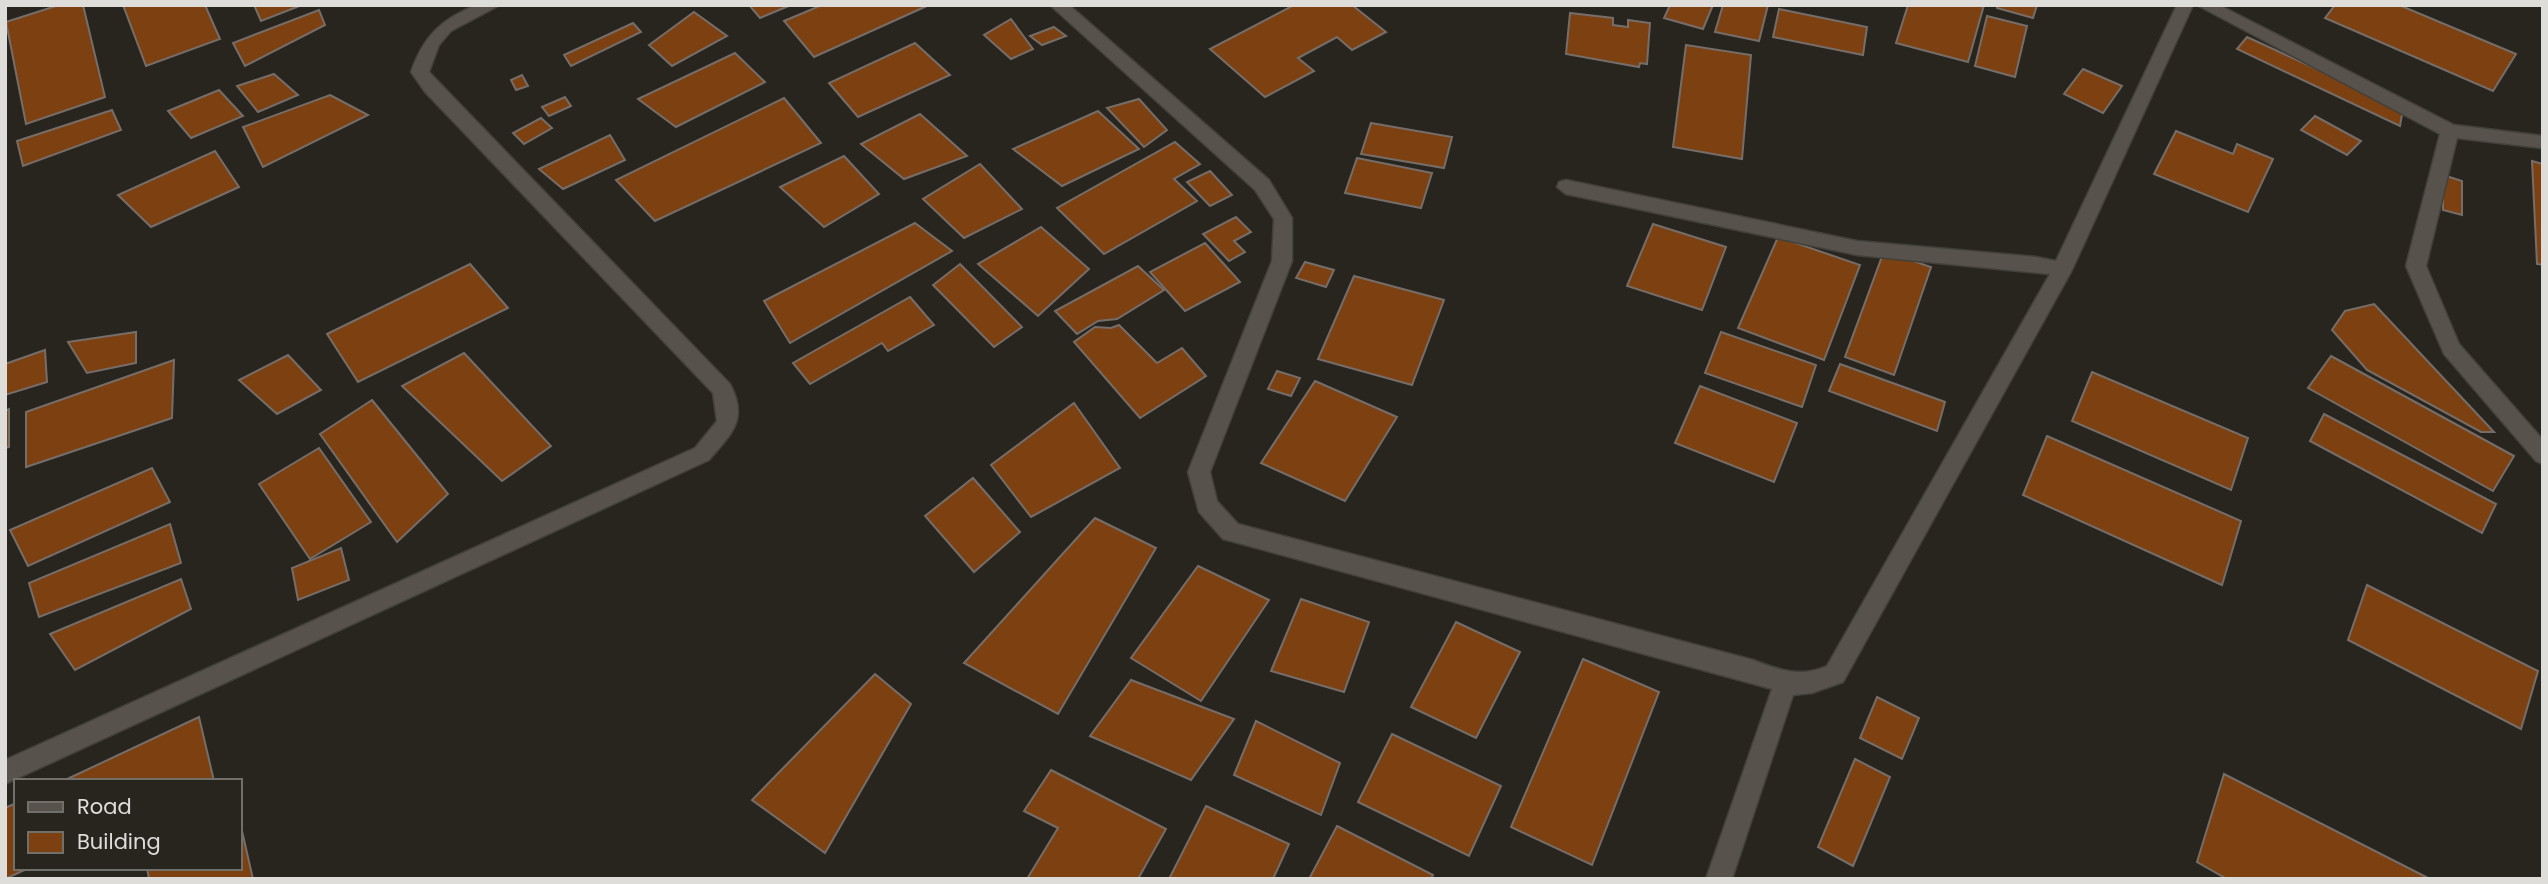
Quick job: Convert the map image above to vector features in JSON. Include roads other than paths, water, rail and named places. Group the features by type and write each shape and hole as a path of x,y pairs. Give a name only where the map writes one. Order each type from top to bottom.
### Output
{"street":[{"path":"5,772 702,454 728,423 723,390 431,88 420,72 427,47 444,26 492,5"},
{"path":"1058,5 1262,185 1283,218 1282,261 1199,472 1207,505 1231,532 1753,671 1785,684 1810,686 1835,674 2062,270 2185,5"},
{"path":"2205,5 2450,131 2543,142"},
{"path":"2450,131 2416,266 2451,348 2543,455"},
{"path":"1566,187 1857,248 2036,264 2062,270"},
{"path":"1719,879 1785,684"}]}
